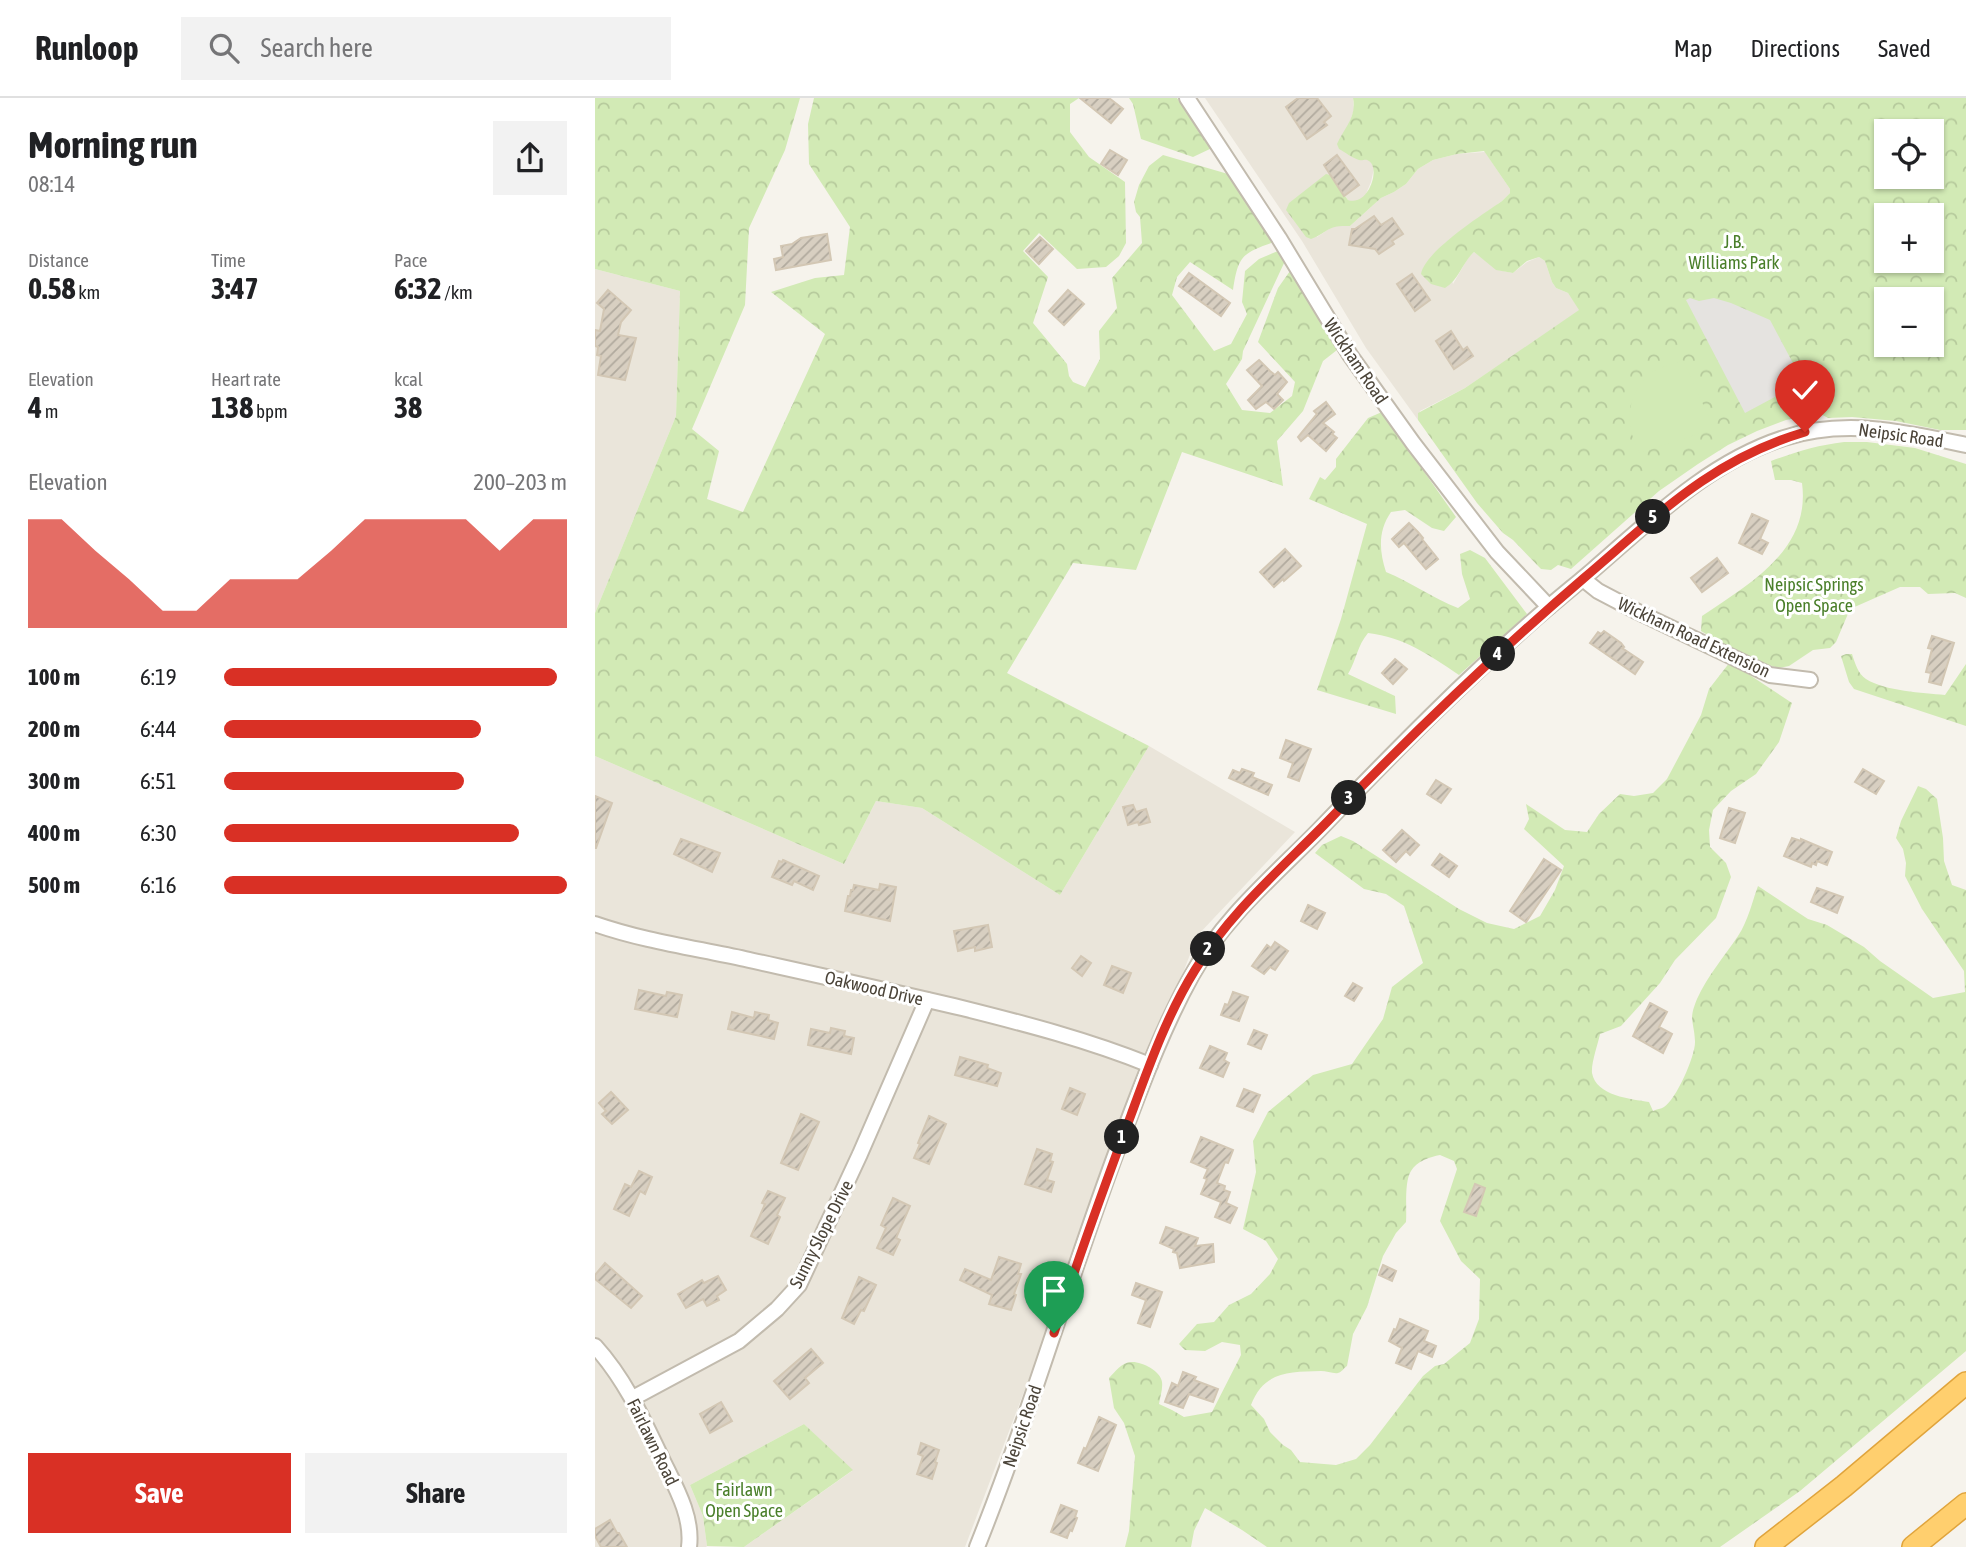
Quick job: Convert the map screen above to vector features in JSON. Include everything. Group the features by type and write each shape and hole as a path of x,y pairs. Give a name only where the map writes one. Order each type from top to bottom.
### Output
{"highway":[{"path":"1766,1547 1844,1486 1966,1383"},
{"path":"1913,1547 1966,1504"}],"street":[{"name":"Wickham Road","path":"1187,98 1279,239 1350,355 1413,443 1497,552 1549,607"},
{"name":"Neipsic Road","path":"977,1547 1030,1405 1090,1222 1150,1065 1192,974 1210,945 1236,913 1392,754 1549,607 1668,504 1694,486 1736,460 1781,439 1805,432 1855,427 1881,428 1966,445"},
{"name":"Wickham Road Extension","path":"1583,579 1598,592 1770,675 1810,680"},
{"name":"Oakwood Drive","path":"595,924 634,937 741,958 1049,1029 1150,1065"},
{"name":"Sunny Slope Drive","path":"633,1398 739,1340 777,1310 799,1285 927,1000"},
{"name":"Fairlawn Road","path":"595,1346 633,1398 681,1500 691,1534 689,1547"}],"shaded area":[{"path":"1205,98 1353,98 1354,110 1347,129 1340,138 1371,162 1374,168 1371,182 1362,200 1352,202 1330,175 1317,237 1335,225 1350,226 1381,198 1406,184 1418,169 1433,160 1457,154 1485,152 1510,193 1444,244 1453,284 1474,252 1498,270 1513,273 1539,257 1545,261 1556,288 1568,293 1580,310 1465,388 1420,411 1418,420 1366,348 1302,241"},
{"path":"595,269 680,291 676,416 595,613"},
{"path":"1690,298 1699,301 1714,298 1770,320 1803,382 1745,413 1686,300"},
{"path":"1149,746 1295,832 1197,936 965,1547 744,1547 852,1471 804,1424 690,1485 703,1516 706,1547 595,1547 595,756 844,864 876,801 922,808 1060,895"}],"green space":[{"path":"595,98 800,98 785,150 749,228 745,305 692,429 719,451 707,499 743,512 825,334 771,292 815,278 844,275 850,227 809,164 808,124 814,98 1079,98 1070,104 1070,132 1089,157 1125,182 1126,243 1119,256 1106,267 1077,269 1039,233 1023,251 1048,277 1033,323 1067,364 1073,382 1085,387 1100,359 1099,331 1117,308 1112,278 1142,243 1140,217 1134,202 1139,185 1149,166 1163,155 1228,174 1274,242 1243,257 1233,290 1190,262 1177,277 1172,295 1214,351 1231,344 1247,314 1242,302 1245,271 1259,259 1278,251 1285,261 1243,351 1242,359 1226,384 1242,410 1270,413 1292,396 1295,382 1258,342 1278,288 1290,271 1337,350 1323,361 1303,411 1277,441 1283,486 1182,452 1136,570 1073,563 1007,673 1149,746 1060,895 922,808 876,801 844,864 595,756 595,613 676,416 680,291 595,269"},
{"path":"1129,98 1177,98 1212,148 1193,157 1141,139 1133,104"},
{"name":"J.B. Williams Park","path":"1353,98 1966,98 1966,430 1940,430 1896,421 1852,417 1828,418 1819,413 1786,420 1728,445 1659,491 1571,569 1558,565 1551,570 1541,569 1503,533 1477,503 1418,420 1418,413 1465,388 1579,310 1568,293 1556,288 1545,261 1539,257 1527,261 1513,273 1496,270 1474,252 1454,281 1445,288 1431,284 1421,274 1443,244 1510,193 1510,189 1484,151 1433,160 1418,169 1406,184 1381,198 1350,226 1333,228 1311,239 1306,237 1286,210 1289,203 1326,174 1330,175 1348,200 1361,198 1371,186 1374,171 1369,161 1354,158 1339,149 1337,144 1353,111"},
{"path":"1683,360 1712,424 1711,430 1640,453 1630,425 1633,397 1652,372"},
{"path":"1382,412 1456,517 1444,531 1432,528 1405,510 1391,512 1381,541 1386,572 1458,608 1470,599 1462,574 1460,554 1470,550 1485,558 1527,614 1459,675 1405,643 1368,633 1348,674 1395,696 1396,714 1317,690 1341,619 1367,524 1309,499 1320,477 1325,480 1336,467 1336,459 1368,418"},
{"name":"Neipsic Springs Open Space","path":"1844,442 1915,448 1966,464 1966,598 1955,593 1928,594 1920,587 1900,587 1850,609 1836,642 1830,648 1813,650 1789,666 1779,668 1748,659 1701,631 1702,616 1757,577 1787,546 1797,527 1802,507 1802,483 1775,480 1771,461 1807,449"},
{"path":"1852,654 1861,674 1874,683 1904,691 1945,695 1966,664 1966,726 1854,689 1841,656"},
{"path":"1730,662 1792,703 1779,742 1756,774 1731,791 1713,810 1709,830 1710,847 1726,863 1731,877 1716,918 1675,960 1660,983 1621,1026 1600,1034 1592,1069 1595,1081 1615,1095 1649,1102 1653,1111 1669,1103 1692,1056 1695,1041 1692,1016 1694,1006 1711,974 1741,930 1758,886 1808,919 1827,925 1864,947 1933,998 1965,992 1964,971 1922,909 1905,876 1903,849 1896,838 1918,786 1926,789 1937,799 1944,861 1952,885 1966,890 1966,1351 1800,1491 1720,1547 1267,1547 1205,1508 1194,1531 1191,1547 1125,1547 1129,1531 1135,1456 1124,1423 1114,1408 1109,1378 1125,1364 1140,1363 1150,1367 1161,1378 1159,1404 1184,1417 1212,1412 1241,1355 1240,1345 1222,1342 1205,1351 1185,1350 1179,1344 1197,1324 1214,1322 1229,1305 1251,1294 1270,1274 1278,1259 1266,1241 1243,1229 1256,1172 1253,1141 1268,1112 1313,1075 1352,1064 1383,1019 1392,987 1423,963 1404,906 1386,894 1364,889 1315,853 1322,845 1341,836 1459,909 1487,923 1514,929 1540,916 1555,890 1564,866 1524,829 1529,819 1526,804 1565,830 1587,832 1599,814 1620,794 1634,796 1653,793 1667,779 1701,715 1709,689","holes":["1440,1155 1454,1161 1457,1169 1440,1221 1461,1261 1480,1279 1479,1319 1470,1343 1444,1364 1435,1366 1423,1376 1356,1459 1336,1465 1300,1462 1291,1450 1270,1432 1264,1419 1251,1405 1256,1394 1270,1380 1288,1373 1338,1373 1347,1366 1353,1334 1367,1307 1383,1256 1396,1233 1406,1222 1407,1189 1411,1171 1420,1162"]},
{"name":"Fairlawn Open Space","path":"804,1424 853,1470 744,1547 707,1546 703,1516 690,1485"}],"building":[{"path":"1080,98 1109,98 1123,109 1111,123"},
{"path":"1298,98 1317,98 1331,116 1324,122 1327,125 1307,139 1286,107"},
{"path":"1110,150 1127,160 1118,175 1101,164"},
{"path":"1337,155 1359,185 1344,196 1324,165"},
{"path":"1374,216 1381,225 1392,218 1403,234 1379,254 1375,249 1349,245 1352,229"},
{"path":"827,234 831,260 776,270 774,259 783,257 781,246 792,244 801,238"},
{"path":"1040,237 1053,249 1039,264 1026,251"},
{"path":"1189,273 1230,303 1221,316 1179,286"},
{"path":"1412,274 1430,300 1415,311 1397,284"},
{"path":"608,290 631,310 621,322 618,335 636,338 625,380 598,375 601,356 597,355 595,330 600,331 604,309 597,303"},
{"path":"1068,290 1084,304 1064,325 1049,311"},
{"path":"1451,331 1463,350 1467,347 1473,356 1454,369 1436,341"},
{"path":"1259,360 1275,375 1278,372 1287,382 1277,394 1283,400 1274,409 1266,402 1256,409 1248,400 1262,386 1247,370"},
{"path":"1326,402 1335,414 1323,423 1337,438 1326,451 1308,435 1301,441 1298,437 1317,414 1314,411"},
{"path":"1752,514 1768,521 1760,539 1768,543 1762,554 1739,543"},
{"path":"1409,523 1438,559 1426,569 1404,543 1399,547 1392,539"},
{"path":"1285,549 1301,566 1274,587 1260,572"},
{"path":"1717,558 1728,573 1702,592 1691,578"},
{"path":"1604,631 1621,643 1624,647 1622,648 1643,662 1635,674 1590,643 1598,632 1601,634"},
{"path":"1932,636 1954,643 1941,685 1929,682 1931,673 1926,672 1932,649 1928,648"},
{"path":"1395,659 1407,669 1393,684 1382,673"},
{"path":"1286,740 1311,749 1299,781 1288,777 1293,763 1280,758"},
{"path":"1242,769 1254,773 1252,777 1272,785 1268,795 1229,778 1233,770 1240,773"},
{"path":"1863,769 1884,781 1876,794 1855,782"},
{"path":"1436,780 1451,789 1441,803 1427,794"},
{"path":"595,796 612,803 596,848 595,848"},
{"path":"1133,805 1136,812 1146,809 1150,822 1128,825 1123,807"},
{"path":"1729,808 1745,813 1735,843 1720,838"},
{"path":"1402,830 1419,845 1410,855 1406,851 1396,862 1383,850"},
{"path":"1792,838 1832,852 1827,865 1817,861 1816,865 1812,863 1811,867 1784,856"},
{"path":"681,839 720,853 712,872 674,854"},
{"path":"1440,854 1457,866 1449,877 1432,865"},
{"path":"1544,859 1561,870 1526,922 1510,911"},
{"path":"783,860 819,876 813,890 794,881 792,885 772,877 779,861"},
{"path":"880,884 896,887 890,921 845,911 854,885 879,890"},
{"path":"1817,888 1843,897 1837,913 1811,902"},
{"path":"1308,905 1325,913 1317,929 1301,921"},
{"path":"988,925 992,947 958,951 954,931"},
{"path":"1275,942 1288,951 1275,970 1270,967 1264,974 1252,966 1267,945 1271,948"},
{"path":"1081,956 1091,963 1082,976 1072,968"},
{"path":"1112,966 1131,973 1123,993 1104,985"},
{"path":"1353,983 1362,988 1354,1001 1345,996"},
{"path":"639,990 666,996 667,992 682,995 677,1017 635,1009"},
{"path":"1233,992 1248,997 1239,1021 1221,1015"},
{"path":"1650,1003 1667,1012 1659,1027 1672,1034 1663,1053 1633,1036"},
{"path":"732,1012 754,1018 755,1012 769,1015 768,1020 778,1023 774,1039 728,1029"},
{"path":"831,1028 845,1031 844,1036 854,1038 851,1054 808,1045 811,1029 830,1033"},
{"path":"1254,1030 1267,1035 1261,1049 1248,1044"},
{"path":"1210,1046 1227,1053 1224,1060 1229,1063 1223,1077 1200,1068"},
{"path":"960,1057 988,1065 987,1068 1001,1073 997,1086 955,1075"},
{"path":"1070,1088 1085,1094 1077,1115 1062,1109"},
{"path":"1244,1089 1260,1095 1253,1112 1237,1106"},
{"path":"611,1092 628,1110 612,1124 602,1114 606,1111 599,1103"},
{"path":"801,1114 819,1122 798,1170 781,1163"},
{"path":"929,1116 946,1124 929,1164 914,1158"},
{"path":"1201,1137 1233,1150 1217,1183 1230,1192 1226,1203 1237,1208 1230,1223 1215,1217 1221,1202 1201,1194 1208,1169 1191,1162"},
{"path":"1037,1149 1052,1154 1050,1161 1053,1162 1047,1180 1054,1182 1051,1192 1025,1184"},
{"path":"639,1171 652,1177 645,1194 640,1191 629,1216 614,1209 625,1184 631,1187"},
{"path":"1475,1184 1485,1188 1476,1216 1464,1212"},
{"path":"768,1191 785,1198 768,1244 751,1236"},
{"path":"893,1198 910,1206 896,1238 900,1240 893,1255 877,1248 886,1228 881,1225"},
{"path":"1166,1227 1198,1238 1195,1246 1213,1244 1214,1262 1180,1268 1174,1249 1160,1243"},
{"path":"999,1257 1021,1264 1018,1274 1021,1274 1011,1310 989,1304 992,1295 960,1280 965,1269 991,1280"},
{"path":"605,1263 642,1296 631,1308 595,1279 595,1275"},
{"path":"1383,1265 1396,1271 1392,1281 1379,1275"},
{"path":"718,1276 726,1290 717,1296 719,1300 707,1306 703,1299 686,1308 678,1294 702,1280 704,1283"},
{"path":"859,1277 876,1285 864,1311 861,1310 854,1324 842,1318"},
{"path":"1136,1283 1162,1292 1150,1327 1138,1323 1146,1300 1132,1295"},
{"path":"1400,1319 1428,1331 1424,1341 1436,1346 1432,1357 1418,1351 1411,1369 1396,1363 1402,1348 1389,1341"},
{"path":"811,1349 823,1363 805,1378 809,1383 790,1399 774,1381"},
{"path":"1183,1372 1196,1377 1194,1380 1218,1389 1213,1402 1189,1394 1183,1408 1165,1402 1172,1383 1178,1386"},
{"path":"721,1402 732,1421 710,1433 700,1414"},
{"path":"1099,1417 1116,1425 1098,1471 1078,1463"},
{"path":"921,1443 939,1450 932,1479 917,1474 923,1456 918,1454"},
{"path":"1061,1505 1077,1511 1077,1518 1067,1538 1051,1532"},
{"path":"610,1520 627,1547 601,1547 595,1536 595,1529"}],"route":[{"path":"1054,1333 1090,1222 1150,1065 1192,974 1210,945 1236,913 1459,689 1668,504 1736,460 1761,447 1805,432"}]}
